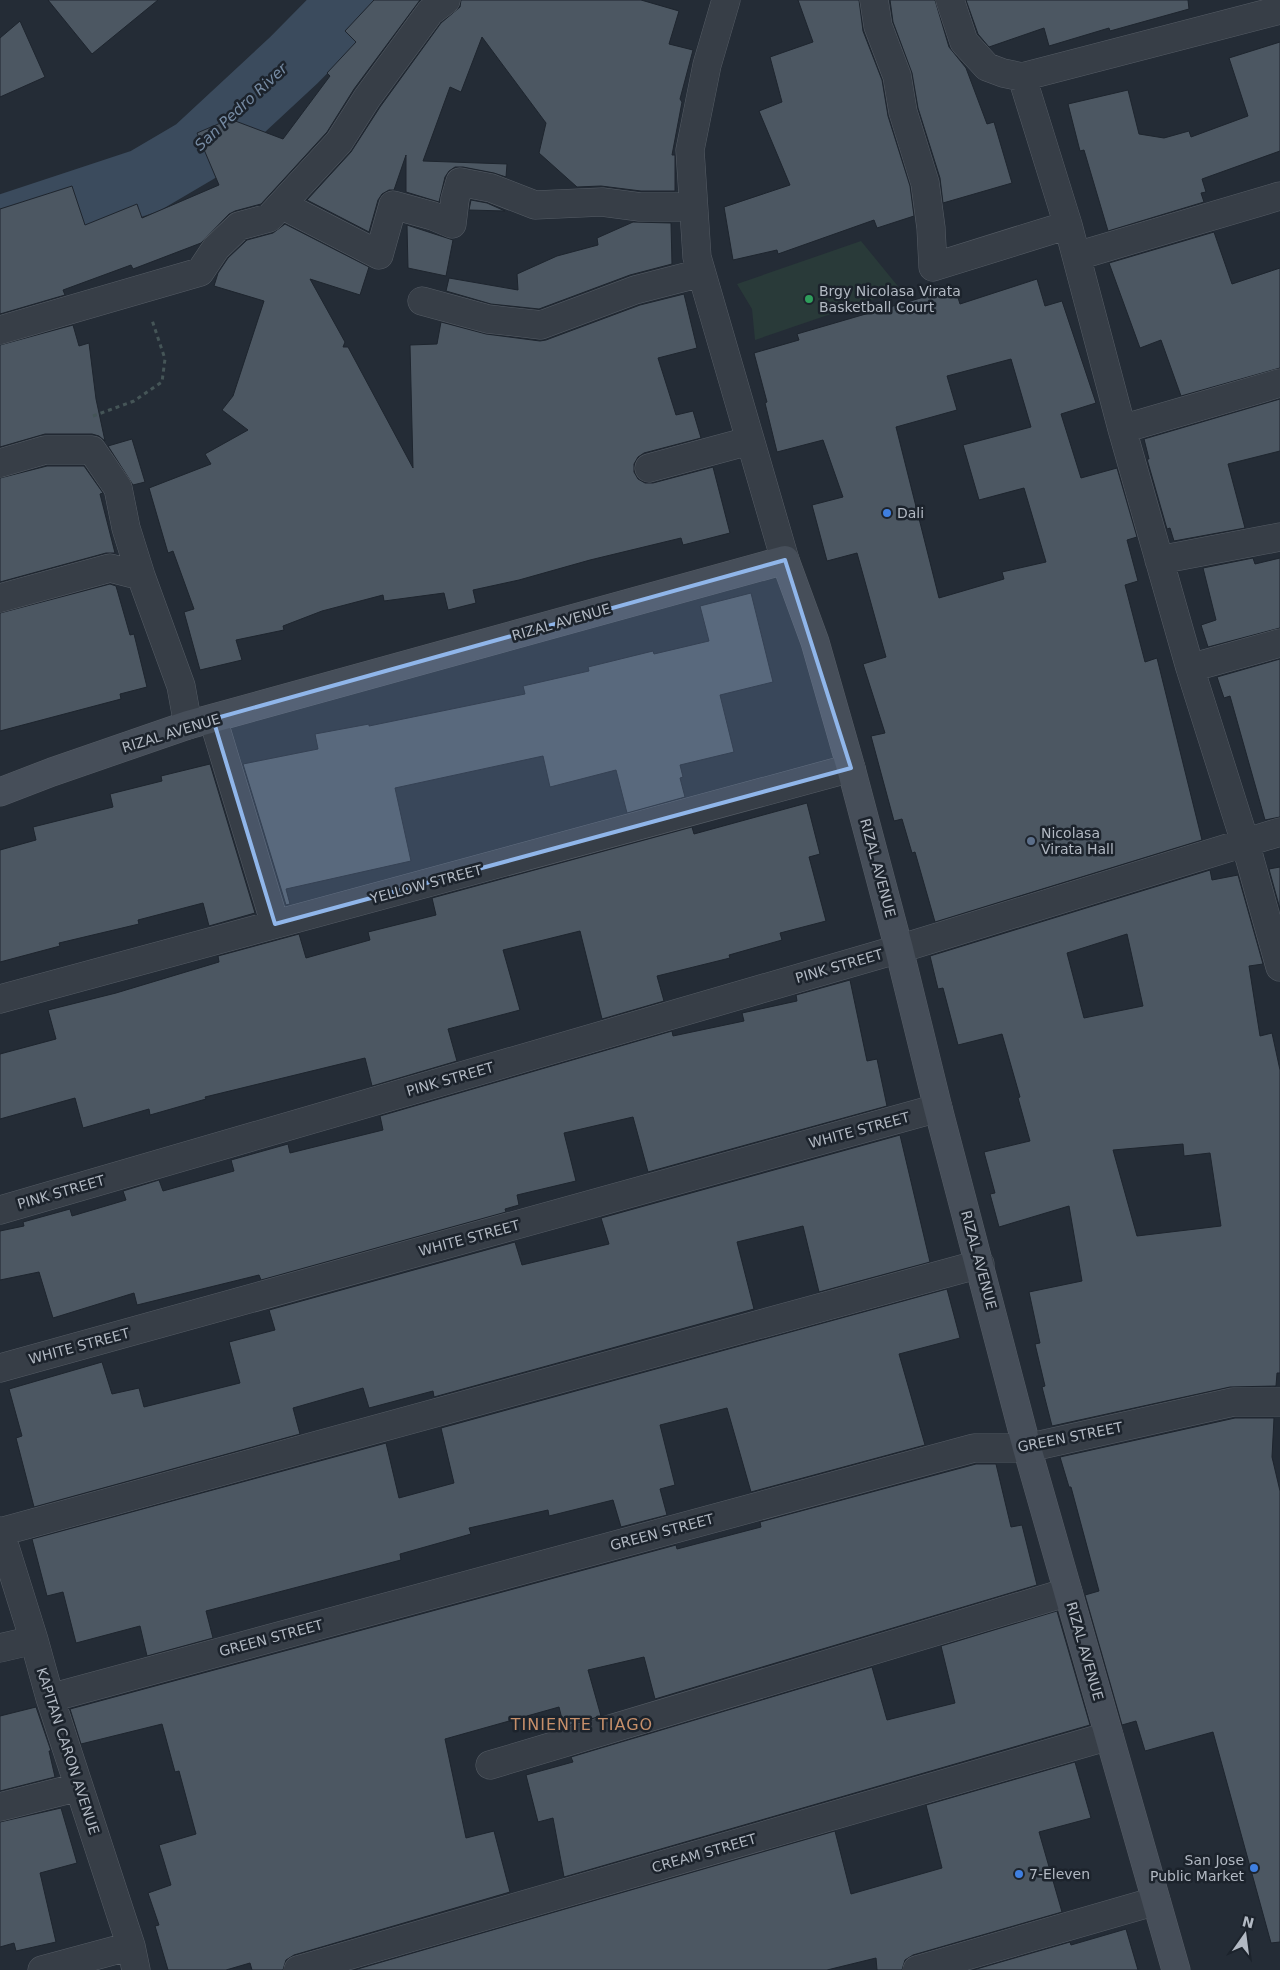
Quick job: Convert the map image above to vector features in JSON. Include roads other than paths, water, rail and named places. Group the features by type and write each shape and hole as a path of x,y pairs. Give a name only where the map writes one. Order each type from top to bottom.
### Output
{"main road":[{"name":"RIZAL AVENUE","path":"0,792 52,772 201,722 785,560 815,642 852,768 1027,1448 1176,1970"}],"street":[{"path":"0,330 200,272 216,248 239,226 269,218 339,142 367,98 430,12 446,0"},
{"path":"874,0 878,26 897,76 902,112 925,183 932,228 933,267 1068,225"},
{"path":"950,0 964,42 987,67 1022,77 1280,10"},
{"path":"723,1 707,65 690,150 696,257 785,560"},
{"path":"1022,77 1077,256 1122,429 1190,668 1245,842 1280,967"},
{"path":"282,205 380,255 393,205 434,216 452,224 455,199 460,182 491,188 535,205 602,202 640,207 693,207"},
{"path":"1077,256 1280,196"},
{"path":"422,301 488,319 541,325 635,290 701,272"},
{"path":"1122,429 1280,383"},
{"path":"649,468 749,441"},
{"path":"0,463 44,450 92,450 118,488 126,528 141,576 181,686 201,722 275,924"},
{"path":"1159,560 1280,537"},
{"path":"0,598 110,568 141,576"},
{"path":"1190,668 1280,643"},
{"name":"YELLOW STREET","path":"0,999 852,768"},
{"name":"PINK STREET","path":"0,1210 899,949 1280,832"},
{"name":"WHITE STREET","path":"0,1368 938,1108"},
{"path":"0,1532 980,1264"},
{"name":"GREEN STREET","path":"50,1698 974,1448 1027,1448 1233,1402 1280,1402"},
{"name":"KAPITAN CARON AVENUE","path":"0,1532 50,1698 133,1958"},
{"path":"490,1765 1068,1592"},
{"path":"0,1648 34,1640"},
{"name":"CREAM STREET","path":"298,1970 1109,1736"},
{"path":"0,1808 79,1787"},
{"path":"917,1970 1156,1901"},
{"path":"42,1970 133,1958"}],"waterway":[{"name":"San Pedro River","path":"0,229 145,181 196,151 294,60 353,0"}],"place":[{"name":"Brgy Nicolasa Virata Basketball Court","path":"809,299"},
{"name":"Dali","path":"887,513"},
{"name":"Nicolasa Virata Hall","path":"1031,841"},
{"name":"San Jose Public Market","path":"1254,1868"},
{"name":"7-Eleven","path":"1019,1874"}],"district":[{"name":"TINIENTE TIAGO","path":"582,1724"}]}
